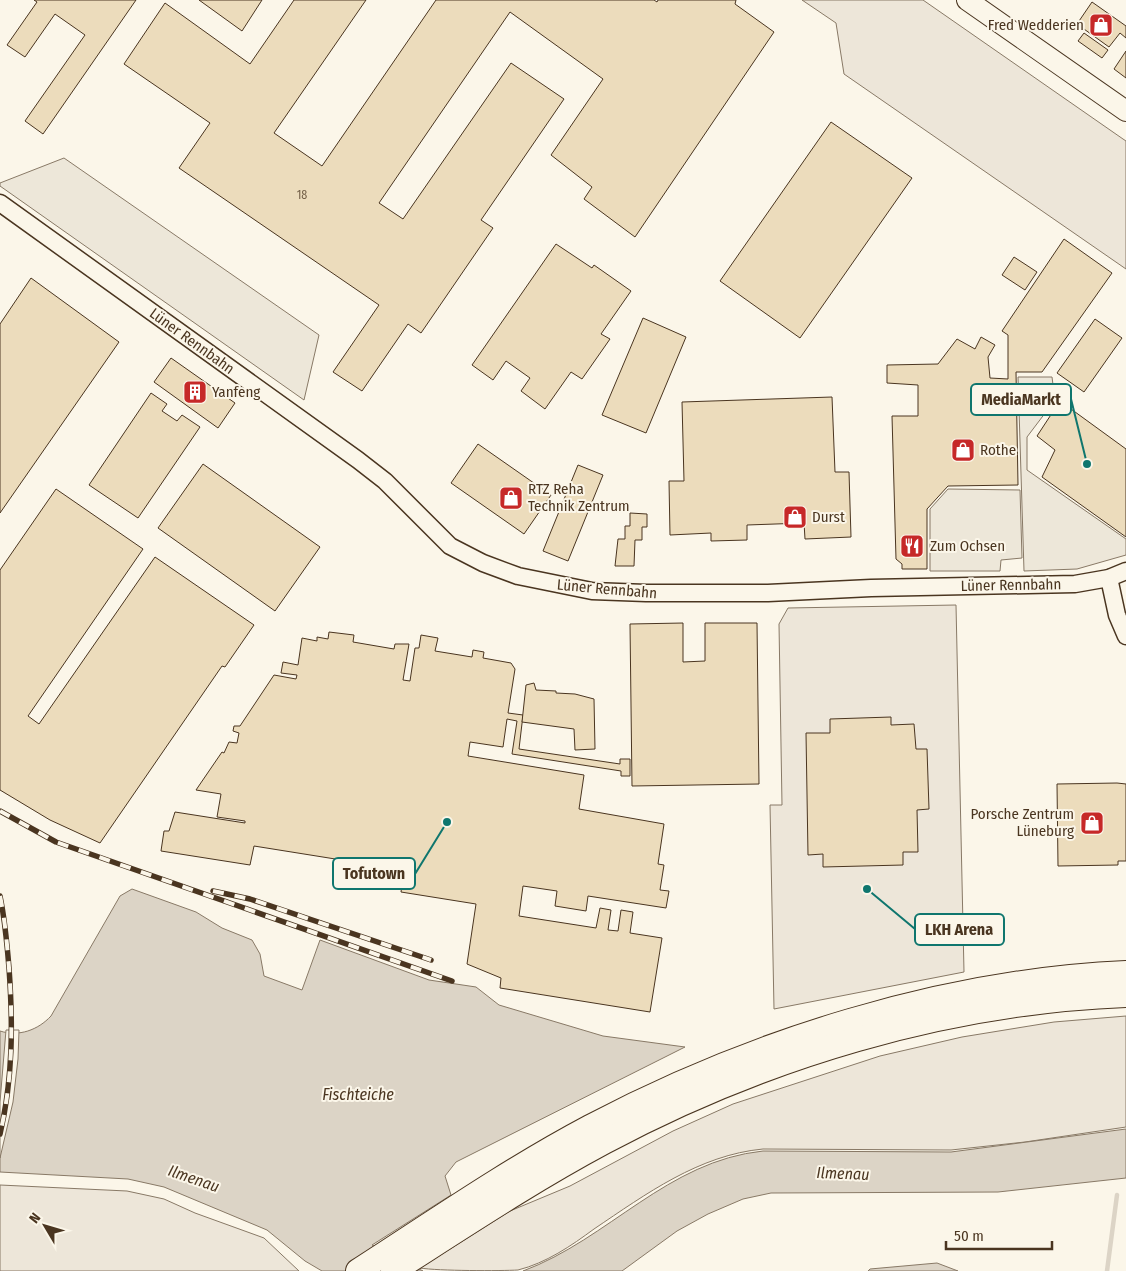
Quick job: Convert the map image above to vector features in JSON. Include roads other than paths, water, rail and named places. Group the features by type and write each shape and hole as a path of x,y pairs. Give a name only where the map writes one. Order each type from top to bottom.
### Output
{"highway":[{"path":"358,1271 571,1138 654,1095 717,1068 797,1038 868,1017 955,996 1054,980 1126,973"},
{"path":"393,1271 496,1205 604,1142 725,1084 802,1057 874,1035 957,1016 1052,1001 1126,995"}],"main road":[{"path":"967,0 1126,110"}],"street":[{"name":"Lüner Rennbahn","path":"0,203 358,460 384,481 450,546 483,563 518,576 592,591 646,594 768,593 871,588 1075,584 1109,578 1126,572"},
{"path":"1109,578 1118,615 1126,636"}],"water":[{"name":"Fischteiche","path":"132,889 196,912 222,928 252,940 260,954 264,976 302,990 320,940 429,980 476,987 499,1005 603,1036 685,1047 456,1162 445,1176 451,1195 372,1245 423,1271 322,1271 305,1261 267,1230 164,1187 128,1179 0,1172 0,1031 21,1033 28,1031 40,1025 51,1016 120,896"},
{"name":"Ilmenau","path":"1126,1129 1126,1178 998,1192 771,1193 743,1199 708,1214 677,1231 622,1271 523,1271 554,1257 583,1240 639,1203 697,1169 729,1158 763,1151 951,1152"},
{"path":"937,1263 958,1271 868,1271 870,1269"}],"waterway":[{"path":"1107,1271 1117,1195"}],"railway":[{"path":"0,811 56,842 452,981"},
{"path":"213,891 250,899 431,960"},
{"path":"0,896 5,923 8,959 11,1031 10,1072 0,1134"}],"place":[{"name":"Fred Wedderien","path":"1101,25"},
{"name":"Yanfeng","path":"195,392"},
{"name":"Rothe","path":"963,450"},
{"name":"MediaMarkt","path":"1087,464"},
{"name":"RTZ Reha Technik Zentrum","path":"511,498"},
{"name":"Durst","path":"795,517"},
{"name":"Zum Ochsen","path":"912,546"},
{"name":"Tofutown","path":"447,822"},
{"name":"Porsche Zentrum Lüneburg","path":"1092,823"},
{"name":"LKH Arena","path":"867,889"}]}
